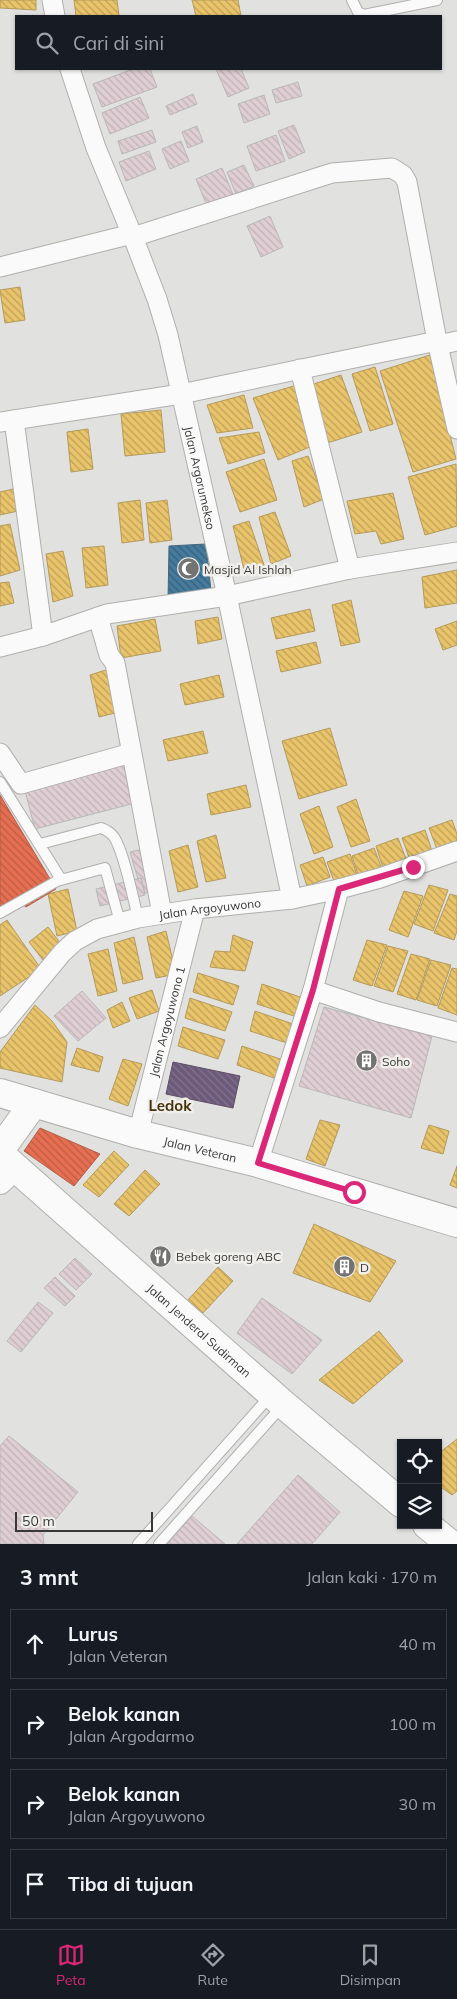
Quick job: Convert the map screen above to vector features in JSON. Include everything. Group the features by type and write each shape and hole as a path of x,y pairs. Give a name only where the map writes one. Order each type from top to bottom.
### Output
{"main road":[{"name":"Jalan Veteran","path":"0,1093 138,1134 258,1163 457,1223"},
{"path":"4,1163 34,1103"},
{"name":"Jalan Jenderal Sudirman","path":"4,1163 397,1500"},
{"path":"432,1529 450,1544"}],"street":[{"path":"52,0 55,15"},
{"name":"Jalan Argorumekso","path":"70,70 96,148 132,235 160,308 168,335 227,596 292,899"},
{"path":"0,267 132,235 332,173 384,168 398,170 403,174 407,182 438,343 457,429"},
{"path":"43,636 7,421 181,394 300,369 457,341"},
{"path":"300,369 350,569"},
{"path":"0,647 43,636 98,617 227,596 350,569 457,552"},
{"path":"98,617 109,655 115,664 124,703 131,752 162,914"},
{"path":"0,753 20,784 131,752"},
{"name":"Jalan Argoyuwono","path":"0,1028 62,953 75,941 97,929 120,922 162,914 292,899 380,878 455,854"},
{"path":"258,1163 313,990 339,889"},
{"name":"Jalan Argoyuwono 1","path":"138,1134 195,909"},
{"path":"313,990 378,1012 457,1032"}],"lane":[{"path":"352,0 358,12 364,15 437,0"},
{"path":"0,782 59,876 57,881"},
{"path":"40,844 101,828 108,831 115,839 120,852 138,918"},
{"path":"0,913 57,881 105,868 120,922"},
{"path":"138,1544 278,1399"},
{"path":"159,1544 278,1399"}],"building: Hunian":[{"path":"0,0 36,0 36,10 0,8"},
{"path":"74,0 117,0 119,15 76,15"},
{"path":"192,0 238,0 241,15 196,15"},
{"path":"20,287 25,320 5,323 0,290"},
{"path":"430,355 456,459 413,472 380,371"},
{"path":"375,367 393,424 370,431 352,374"},
{"path":"341,375 362,432 324,444 305,387"},
{"path":"297,385 317,444 278,460 253,398"},
{"path":"244,395 253,428 217,433 207,405"},
{"path":"161,410 165,452 125,456 121,414"},
{"path":"88,429 93,469 71,472 67,432"},
{"path":"259,432 265,453 228,464 219,438"},
{"path":"308,456 324,499 304,507 292,461"},
{"path":"264,459 277,500 240,512 226,472"},
{"path":"456,464 457,526 425,535 408,477"},
{"path":"13,489 18,511 0,515 0,492"},
{"path":"393,493 404,539 381,544 376,531 355,534 347,501"},
{"path":"140,500 144,540 122,543 118,503"},
{"path":"167,500 172,540 150,543 146,503"},
{"path":"275,512 291,556 271,564 259,517"},
{"path":"249,521 264,565 245,573 233,526"},
{"path":"10,524 20,570 0,576 0,526"},
{"path":"104,546 108,585 86,588 82,548"},
{"path":"63,551 73,596 53,602 46,554"},
{"path":"457,570 457,603 425,608 422,577"},
{"path":"9,582 14,603 0,606 0,583"},
{"path":"351,600 360,642 341,646 332,605"},
{"path":"310,609 315,631 276,639 271,618"},
{"path":"218,617 222,639 198,644 195,621"},
{"path":"155,619 161,651 121,658 117,626"},
{"path":"457,621 457,645 443,650 435,629"},
{"path":"316,642 321,663 281,672 276,651"},
{"path":"109,669 119,712 99,717 90,675"},
{"path":"219,675 224,697 185,705 180,684"},
{"path":"330,728 347,785 299,799 282,741"},
{"path":"203,731 208,753 168,761 163,740"},
{"path":"246,785 251,807 211,815 207,794"},
{"path":"356,799 370,841 351,847 337,807"},
{"path":"319,806 333,847 314,854 300,814"},
{"path":"452,820 457,834 457,841 437,849 429,828"},
{"path":"425,830 432,851 410,860 402,838"},
{"path":"216,835 226,878 206,882 197,841"},
{"path":"398,838 406,859 383,868 376,846"},
{"path":"188,845 198,887 178,892 169,851"},
{"path":"374,848 382,869 359,877 352,856"},
{"path":"350,854 357,875 335,884 327,862"},
{"path":"323,857 330,877 307,886 300,865"},
{"path":"429,885 448,890 433,931 414,924"},
{"path":"68,889 77,931 57,936 48,894"},
{"path":"404,891 423,896 408,937 389,930"},
{"path":"450,894 457,896 457,931 454,940 434,933"},
{"path":"7,920 41,969 0,996 0,925"},
{"path":"48,927 61,944 43,960 29,942"},
{"path":"166,931 176,974 156,978 147,937"},
{"path":"233,935 253,942 245,971 210,967 215,951 230,952"},
{"path":"134,937 143,979 123,984 114,943"},
{"path":"367,940 387,945 372,986 353,980"},
{"path":"388,946 408,951 393,992 374,986"},
{"path":"108,949 117,991 98,996 88,954"},
{"path":"411,954 430,959 416,1000 397,994"},
{"path":"431,960 451,965 437,1006 417,1000"},
{"path":"452,968 457,969 457,1015 438,1008"},
{"path":"198,973 239,986 233,1005 193,992"},
{"path":"262,984 303,998 297,1017 257,1004"},
{"path":"152,990 159,1011 137,1019 129,998"},
{"path":"190,998 232,1012 225,1031 185,1018"},
{"path":"122,1002 130,1021 113,1028 107,1010"},
{"path":"35,1005 52,1021 67,1042 62,1082 0,1068 0,1052"},
{"path":"255,1011 296,1025 290,1044 250,1031"},
{"path":"183,1027 225,1040 218,1059 178,1046"},
{"path":"242,1046 283,1060 277,1079 237,1065"},
{"path":"77,1048 103,1057 99,1072 71,1065"},
{"path":"123,1059 142,1064 128,1106 109,1099"},
{"path":"320,1120 340,1125 325,1166 306,1159"},
{"path":"429,1125 449,1131 443,1154 421,1148"},
{"path":"114,1151 129,1165 99,1197 83,1185"},
{"path":"457,1166 457,1188 450,1185"},
{"path":"145,1170 160,1184 129,1216 114,1204"},
{"name":"D","path":"314,1224 396,1261 370,1302 293,1273"},
{"path":"218,1267 233,1281 203,1313 187,1301"},
{"path":"379,1331 403,1361 353,1404 319,1380"},
{"path":"457,1439 457,1491 452,1495 442,1488 442,1451"}],"building: Toko":[{"path":"0,795 56,889 26,907 21,903 0,916"},
{"path":"40,1128 100,1154 74,1186 24,1151"}],"building: Kantor":[{"path":"173,1062 240,1076 233,1108 166,1094"}],"building: Publik":[{"name":"Masjid Al Ishlah","path":"206,544 211,591 168,601 169,546"}],"building: Lainnya":[{"path":"130,70 150,70 157,87 102,107 93,84"},
{"path":"216,70 241,70 249,88 228,97"},
{"path":"298,82 302,96 276,103 272,90"},
{"path":"193,94 197,104 170,115 166,106"},
{"path":"264,95 270,114 244,123 238,104"},
{"path":"140,97 149,118 110,134 102,113"},
{"path":"294,125 305,152 289,159 278,131"},
{"path":"197,126 203,142 188,148 182,132"},
{"path":"152,130 156,142 122,154 118,141"},
{"path":"276,135 285,161 256,171 247,146"},
{"path":"181,141 189,161 170,169 162,149"},
{"path":"149,151 156,169 126,181 119,162"},
{"path":"244,165 254,186 236,194 227,172"},
{"path":"222,168 234,197 208,208 196,179"},
{"path":"270,216 283,247 261,257 247,226"},
{"path":"128,759 139,802 35,829 24,787"},
{"path":"148,848 155,890 145,893 141,878 138,879 130,852"},
{"path":"141,878 145,895 100,906 96,889"},
{"path":"82,991 106,1018 78,1041 54,1016"},
{"name":"Soho","path":"324,1007 432,1036 411,1118 299,1086"},
{"path":"75,1258 92,1274 76,1290 59,1274"},
{"path":"55,1277 75,1296 65,1306 44,1288"},
{"path":"262,1298 322,1340 292,1374 237,1333"},
{"path":"38,1302 53,1313 21,1352 7,1341"},
{"path":"9,1436 78,1492 43,1535 44,1544 0,1544 0,1446"},
{"path":"298,1475 340,1512 312,1544 237,1544"},
{"path":"192,1516 225,1544 167,1544"}],"place":[{"name":"Masjid Al Ishlah","path":"188,569"},
{"name":"Soho","path":"366,1061"},
{"name":"Bebek goreng ABC","path":"160,1256"},
{"name":"D","path":"344,1267"}],"district":[{"name":"Ledok","path":"170,1105"}],"route":[{"path":"354,1192 258,1163 313,990 339,889 413,867"}]}
